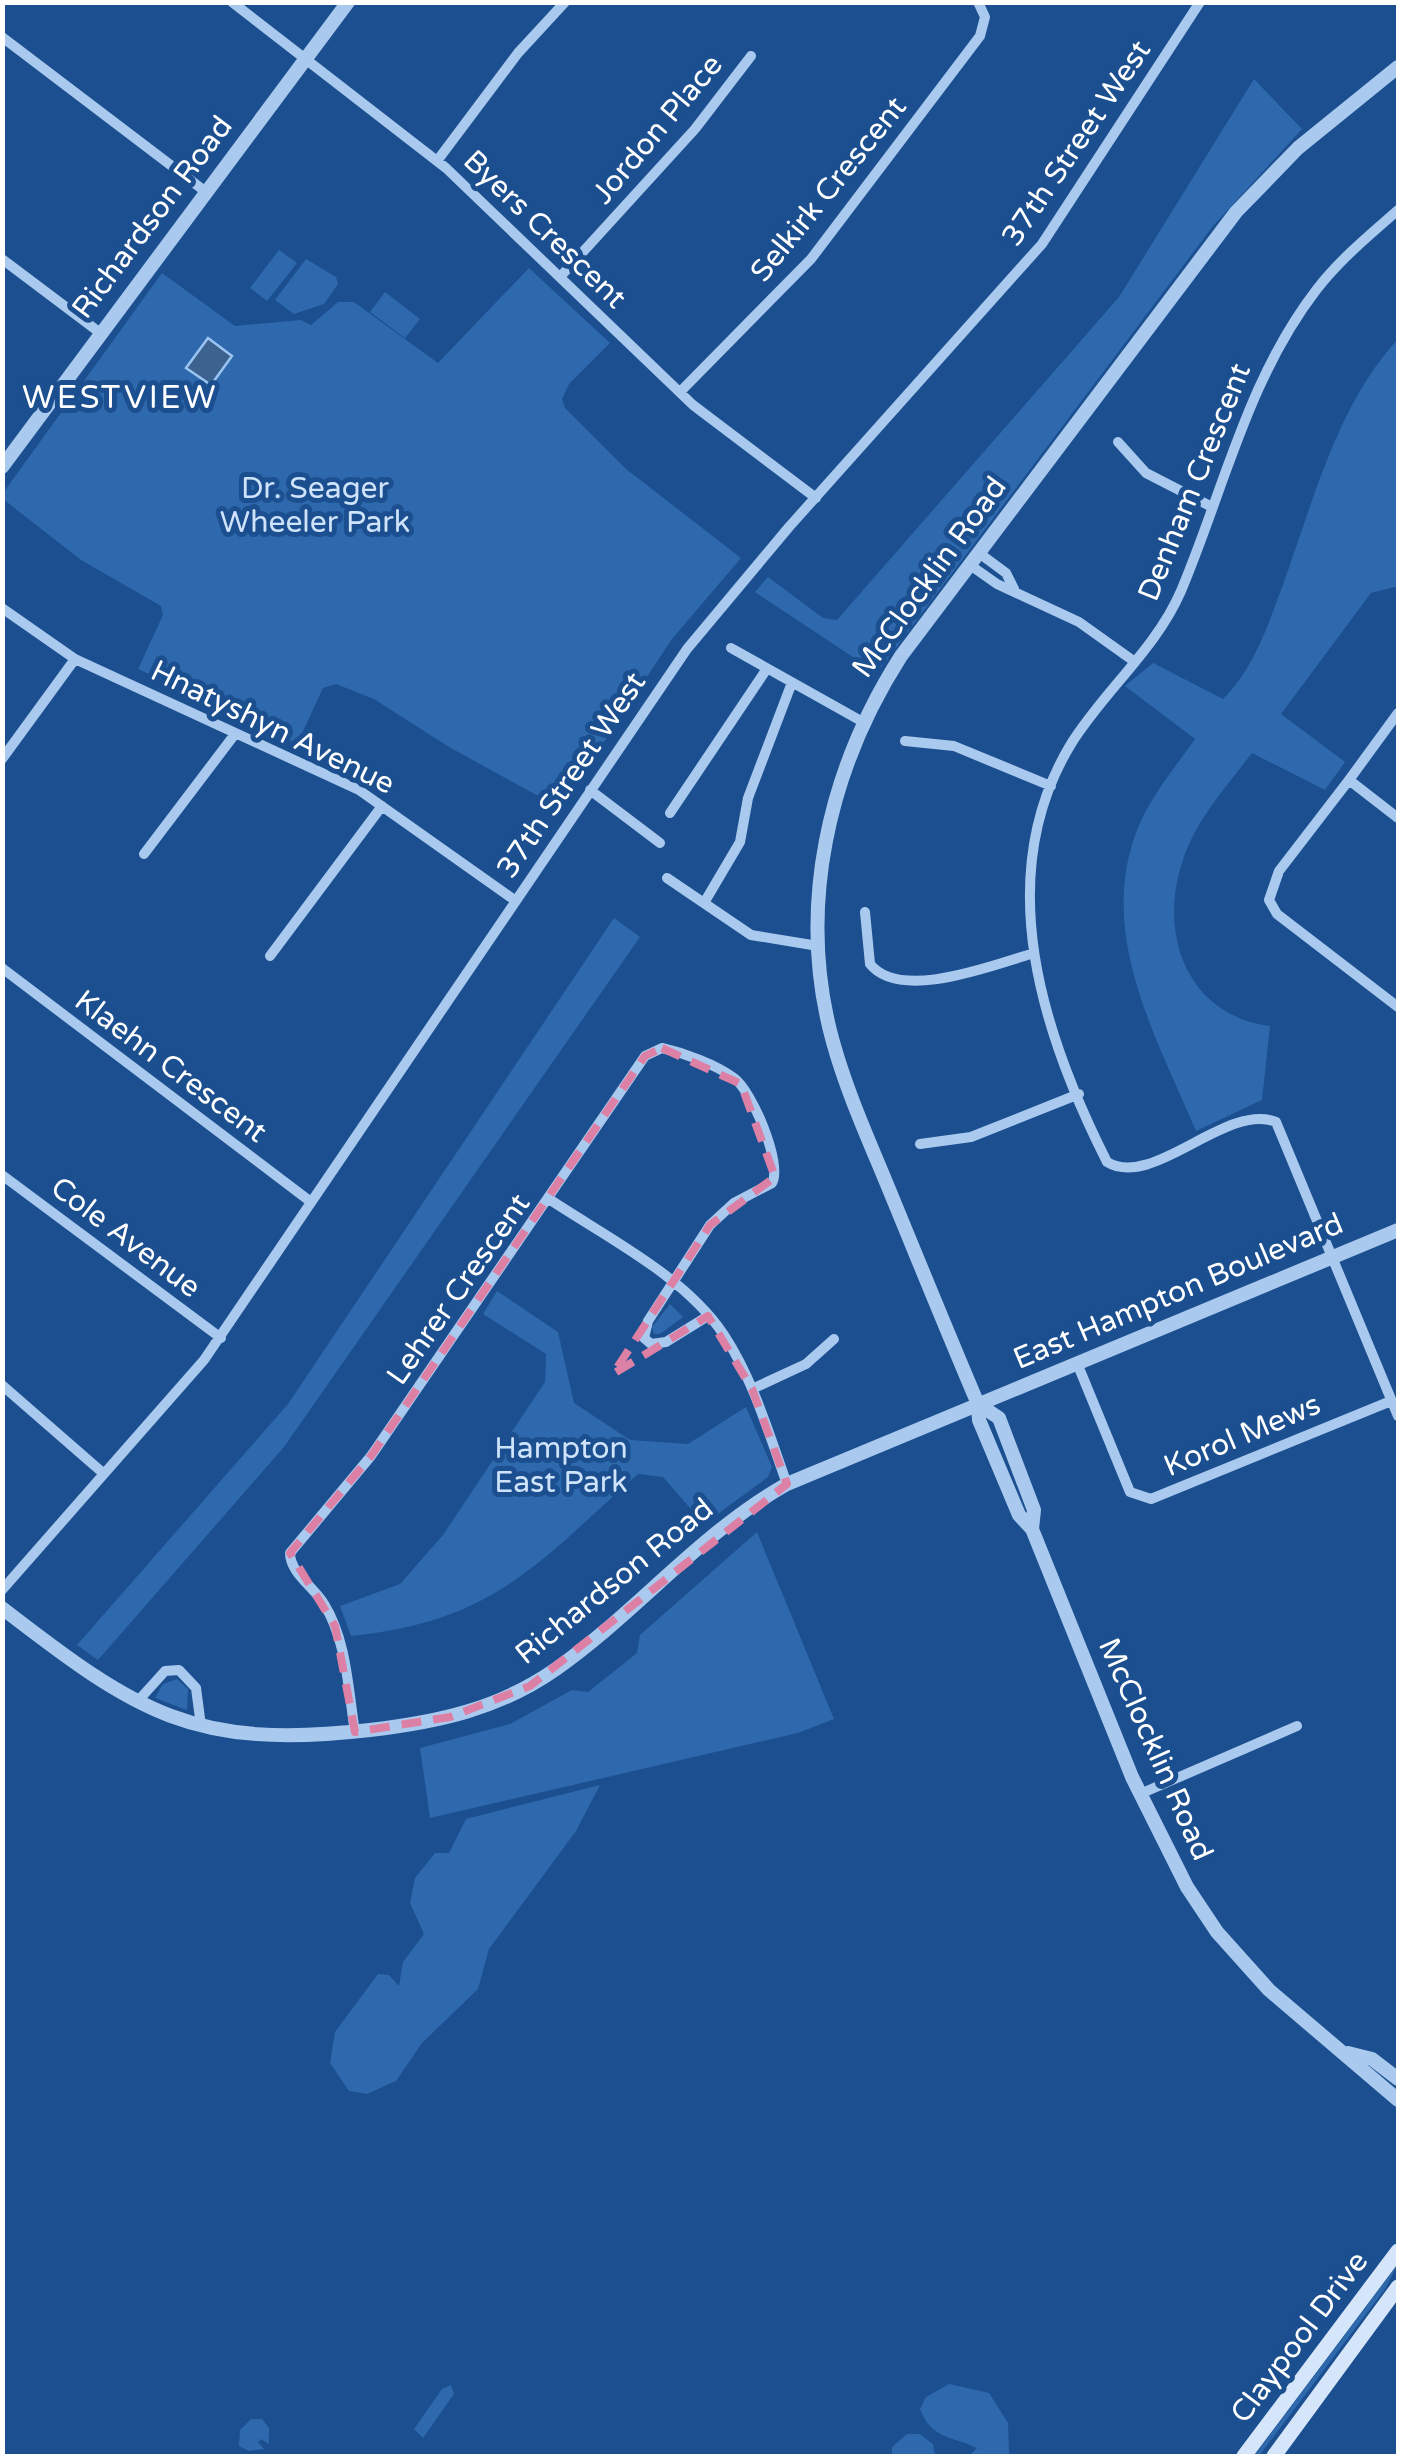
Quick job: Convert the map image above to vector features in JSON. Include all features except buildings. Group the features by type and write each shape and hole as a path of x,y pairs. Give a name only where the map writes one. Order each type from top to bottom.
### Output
{"main road":[{"name":"Claypool Drive","path":"1244,2456 1398,2252"},
{"name":"Claypool Drive","path":"1274,2456 1398,2287"}],"street":[{"name":"Byers Crescent","path":"232,2 437,161 680,392 816,498"},
{"name":"Richardson Road","path":"2,467 348,2"},
{"path":"437,161 518,52 564,2"},
{"name":"Selkirk Crescent","path":"680,392 828,239 980,36 985,17 978,2"},
{"name":"37th Street West","path":"2,1590 221,1338 687,649 1042,244 1200,2"},
{"path":"2,37 206,192"},
{"name":"Jordon Place","path":"560,277 695,129 752,56"},
{"name":"McClocklin Road","path":"1398,67 1298,148 1250,196 901,656 862,722 828,826 818,946 827,1017 846,1084 978,1404 999,1418 1034,1510 1032,1529 1168,1853 1216,1932 1270,1990 1348,2053 1364,2074 1398,2100"},
{"name":"Denham Crescent","path":"1332,1255 1276,1122 1248,1119 1137,1166 1117,1168 1107,1162 1041,1000 1032,954 1031,876 1051,786 1083,726 1168,618 1259,386 1287,330 1337,266 1398,210"},
{"path":"2,259 99,332"},
{"path":"1118,442 1146,474 1212,507"},
{"path":"975,559 997,584 1079,622 1134,662"},
{"name":"Hnatyshyn Avenue","path":"2,608 75,659 359,790 516,901"},
{"path":"731,648 791,686 862,722"},
{"path":"2,759 75,659"},
{"path":"670,813 766,670"},
{"path":"704,903 740,842 758,766 791,686"},
{"path":"1398,713 1279,871 1270,900 1277,914 1398,1007"},
{"path":"144,854 235,734"},
{"path":"905,741 954,746 1051,786"},
{"path":"1348,780 1398,818"},
{"path":"590,790 660,843"},
{"path":"270,956 382,806"},
{"path":"666,878 750,935 818,946"},
{"path":"864,912 870,964 889,978 947,978 1032,954"},
{"name":"Klaehn Crescent","path":"2,968 311,1202"},
{"path":"549,1199 653,1050 672,1050 734,1078 758,1118 776,1162 776,1177 766,1189 722,1212 671,1282 645,1326 646,1342 661,1344 708,1316"},
{"path":"920,1144 971,1137 1078,1094"},
{"name":"Cole Avenue","path":"2,1175 221,1338"},
{"name":"Lehrer Crescent","path":"354,1732 335,1626 318,1594 291,1563 290,1553 371,1456 549,1199 671,1282 725,1336 752,1389 787,1484"},
{"name":"East Hampton Boulevard","path":"978,1404 1398,1230"},
{"path":"1332,1255 1398,1416"},
{"path":"752,1389 806,1364 834,1339"},
{"name":"Korol Mews","path":"1077,1363 1130,1492 1150,1499 1391,1402"},
{"path":"2,1385 103,1474"},
{"name":"Richardson Road","path":"2,1608 97,1680 136,1702 201,1726 264,1738 354,1732 450,1718 530,1686 582,1649 724,1526 787,1484 978,1404"},
{"path":"136,1702 165,1672 179,1670 196,1688 201,1726"},
{"path":"1140,1794 1296,1726"},
{"name":"McClocklin Road","path":"1348,2053 1372,2059 1398,2079"}],"highlighted area":[{"path":"662,1048 741,1084 775,1177 710,1225 613,1374 708,1316 752,1389 787,1484 530,1686 450,1717 355,1732 335,1626 290,1553 371,1456 645,1056"}],"green space":[{"path":"1254,79 1302,129 1213,226 877,673 755,592 768,577 823,618 837,620 1119,297"},
{"path":"279,250 297,263 267,301 250,288"},
{"path":"306,259 336,277 338,284 324,304 294,314 275,300"},
{"name":"Dr. Seager Wheeler Park","path":"529,268 610,343 569,384 562,399 565,408 626,469 741,558 672,639 560,808 449,747 374,699 336,684 323,688 297,744 138,669 163,615 161,606 81,560 3,499 3,493 162,273 235,326 301,320 311,325 338,302 354,302 438,363"},
{"path":"385,292 420,319 405,338 370,312"},
{"path":"1398,339 1398,586 1371,593 1281,714 1345,762 1325,790 1252,753 1203,819 1182,863 1174,918 1187,969 1200,990 1219,1007 1242,1019 1270,1026 1262,1100 1196,1131 1135,980 1124,902 1128,863 1140,823 1195,739 1125,686 1153,663 1223,699 1233,688 1264,634 1342,426 1376,366"},
{"path":"614,918 640,937 284,1447 98,1660 77,1645 288,1404"},
{"name":"Hampton East Park","path":"497,1291 558,1332 574,1403 630,1440 688,1444 746,1407 772,1467 768,1477 704,1524 663,1477 638,1474 540,1561 478,1602 442,1617 351,1636 340,1606 400,1584 443,1535 545,1382 546,1354 483,1314"},
{"path":"670,1304 683,1317 660,1334 654,1334 652,1327"},
{"path":"757,1532 834,1719 798,1733 430,1818 420,1748 510,1724 572,1690 588,1692 637,1653 640,1635"},
{"path":"177,1679 188,1689 187,1710 155,1698 163,1684"},
{"path":"600,1785 576,1831 489,1949 478,1989 422,2043 396,2081 367,2094 349,2091 330,2063 335,2032 378,1974 389,1975 399,1986 403,1962 424,1934 410,1903 415,1878 435,1853 449,1853 466,1819"},
{"path":"1398,2264 1385,2289 1259,2456 1254,2456"},
{"path":"949,2384 989,2393 1008,2423 1009,2454 942,2456 970,2455 977,2448 936,2431 920,2409 926,2397"},
{"path":"451,2385 454,2394 423,2438 414,2429 442,2389"},
{"path":"251,2419 262,2419 269,2428 269,2444 261,2439 258,2442 264,2449 249,2451 239,2446 240,2430"},
{"path":"907,2434 920,2434 933,2444 935,2456 892,2456 892,2447"}],"shaded area":[{"path":"208,338 232,356 211,385 186,368"}],"district":[{"name":"WESTVIEW","path":"120,397"}]}
